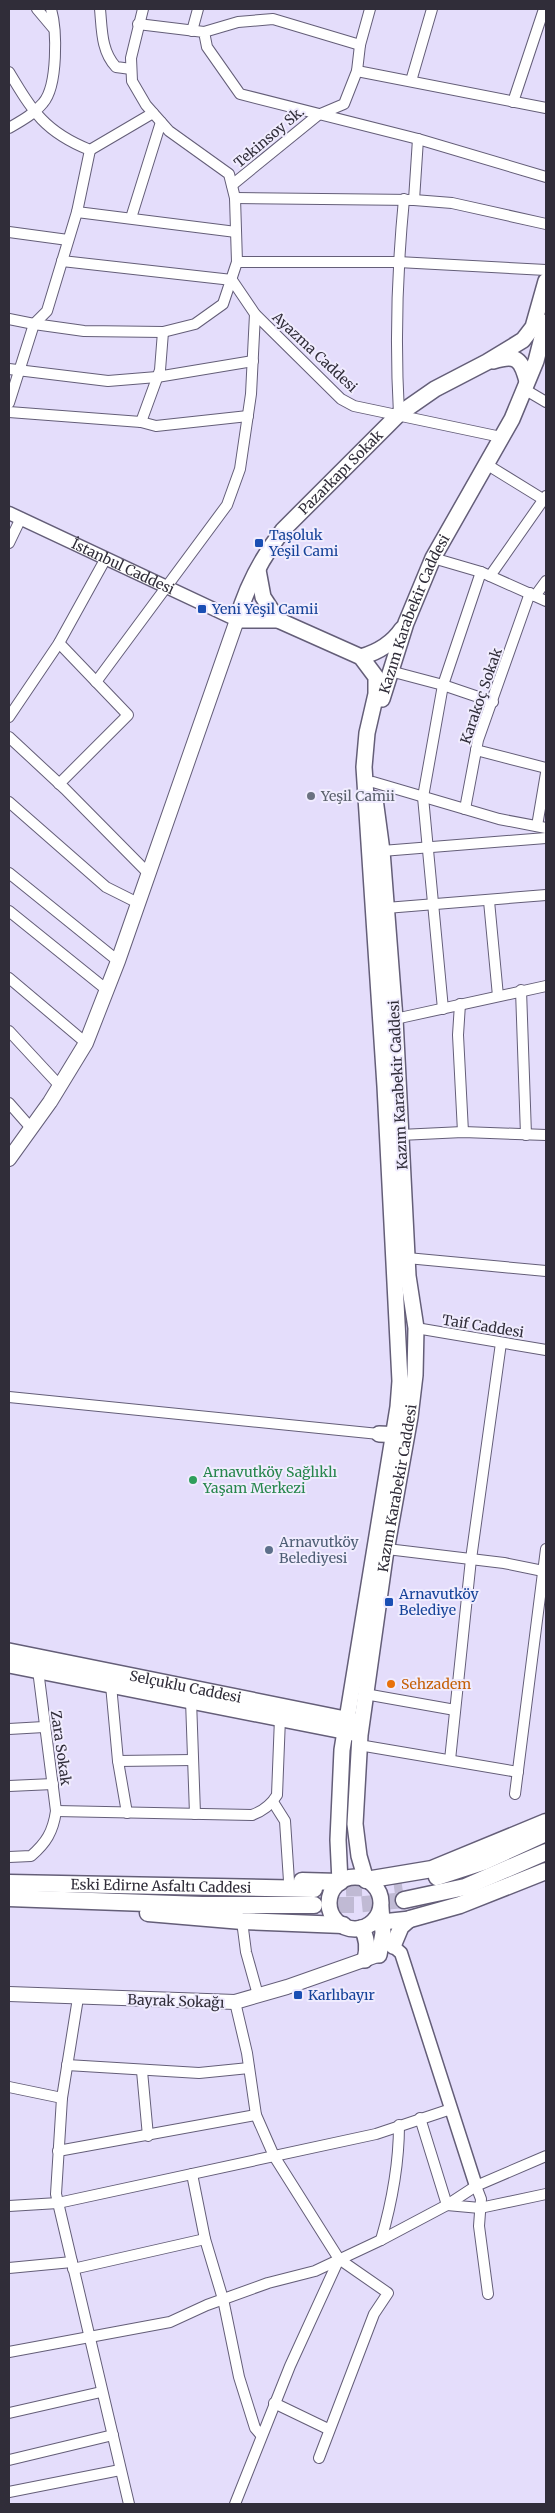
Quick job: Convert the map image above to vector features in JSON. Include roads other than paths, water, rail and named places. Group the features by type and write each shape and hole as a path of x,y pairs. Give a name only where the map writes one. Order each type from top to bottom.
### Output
{"highway":[{"path":"366,1880 432,1869 546,1822"},
{"path":"546,1833 467,1868 403,1892 465,1887 546,1852"},
{"path":"410,1919 460,1905 546,1871"},
{"path":"73,1884 118,1877 340,1882"},
{"name":"Eski Edirne Asfaltı Caddesi","path":"9,1883 73,1884 314,1897 202,1905 9,1898"},
{"path":"49,1900 94,1908 242,1921 343,1925"}],"main road":[{"path":"487,362 523,340 533,327 546,281"},
{"name":"Kazım Karabekir Caddesi","path":"340,1882 340,1766 365,1694 387,1549 393,1438 415,1375 416,1328 407,1258 395,1020 382,851 373,782 375,736 380,707 390,671 406,623 433,558 512,419 536,361 545,332"},
{"path":"487,362 505,357 518,360 523,366 526,385"},
{"name":"Pazarkapı Sokak","path":"237,620 242,603 258,570 283,530 399,414 435,389 487,362"},
{"path":"258,570 263,597 278,620"},
{"path":"9,1158 60,1086 86,1043 118,961 237,620 246,621 271,618 278,620 361,657 378,652 397,636 406,623"},
{"name":"Kazım Karabekir Caddesi","path":"361,657 376,676 376,694 367,733 364,767 385,1086 400,1358 398,1407 354,1730 355,1824 358,1856 366,1880"},
{"name":"Selçuklu Caddesi","path":"9,1651 90,1674 354,1730"},
{"name":"Selçuklu Caddesi","path":"9,1664 38,1670 90,1674 111,1685 280,1718 354,1730"},
{"path":"372,1958 374,1920 378,1892 366,1880 353,1877 340,1882 331,1894 330,1908 332,1915 343,1925 374,1920 410,1919"},
{"path":"392,1946 401,1927 410,1919"},
{"path":"372,1958 366,1935 374,1920"},
{"name":"Bayrak Sokağı","path":"9,1994 78,1998 235,2002 372,1958 392,1946"}],"street":[{"path":"37,9 53,28"},
{"path":"9,128 34,112 45,102 52,86 53,28 51,9"},
{"path":"100,9 105,48 109,59 116,67 132,69"},
{"path":"9,319 84,330 163,332 195,324 223,304 237,262 235,198 232,185 229,174 169,131 153,113 132,81 131,58 143,9"},
{"path":"192,30 198,9"},
{"name":"Tekinsoy Sk.","path":"232,185 318,114 344,104 356,71 360,44 370,9"},
{"path":"412,81 432,9"},
{"path":"512,102 544,9"},
{"path":"138,24 204,32 238,22 273,19 360,44"},
{"path":"204,32 207,47 240,94 418,139 546,177"},
{"path":"356,71 546,108"},
{"path":"9,72 34,112 65,140 90,150"},
{"path":"9,403 13,370 34,324 47,311 77,212 90,150 153,113"},
{"path":"131,218 161,122"},
{"path":"399,414 397,379 398,262 418,139"},
{"path":"235,198 409,200 452,203 546,224"},
{"path":"77,212 236,232"},
{"path":"9,232 68,240"},
{"path":"62,261 232,280"},
{"path":"237,262 398,262 546,270"},
{"name":"Ayazma Caddesi","path":"232,280 255,314 341,399 354,406 501,437"},
{"path":"96,682 227,506 240,469 248,416 255,314"},
{"path":"141,422 160,370 163,332"},
{"path":"13,370 108,380 157,377 253,361"},
{"path":"526,385 546,402"},
{"path":"9,412 141,422 156,426 248,416"},
{"path":"443,1009 423,797 443,685 486,574 545,499 486,464"},
{"path":"9,543 15,516"},
{"name":"İstanbul Caddesi","path":"15,516 237,620"},
{"path":"9,717 59,643 106,558"},
{"path":"433,558 486,574 546,601"},
{"name":"Karakoç Sokak","path":"465,809 476,750 493,702 533,594 546,581"},
{"path":"59,643 128,715 59,784"},
{"path":"390,671 443,685 493,702"},
{"path":"9,737 148,873"},
{"path":"476,750 546,768"},
{"path":"382,851 546,837 543,827 546,773"},
{"path":"373,782 465,809 543,827"},
{"path":"9,802 106,887 138,903"},
{"path":"9,874 118,961"},
{"path":"386,908 546,895"},
{"path":"489,901 498,996"},
{"path":"9,911 107,990"},
{"path":"9,978 86,1043"},
{"path":"395,1020 521,990 546,986"},
{"path":"521,990 526,1136"},
{"path":"460,1004 458,1035 463,1132"},
{"path":"9,1031 60,1086"},
{"path":"9,1104 31,1128"},
{"path":"400,1135 463,1132 526,1136 546,1135"},
{"path":"407,1258 546,1271"},
{"name":"Taif Caddesi","path":"416,1328 546,1350"},
{"path":"450,1760 471,1559 501,1343"},
{"path":"9,1397 393,1438"},
{"path":"387,1549 504,1563 543,1571"},
{"path":"515,1794 546,1549"},
{"name":"Zara Sokak","path":"9,1857 31,1856 44,1845 54,1829 56,1812 38,1670"},
{"path":"111,1685 118,1761 127,1813"},
{"path":"365,1694 455,1710"},
{"path":"191,1700 195,1814"},
{"path":"56,1812 252,1815 273,1802 277,1795 280,1718"},
{"path":"9,1729 44,1727"},
{"path":"354,1730 450,1760 518,1772"},
{"path":"118,1761 193,1760"},
{"path":"9,1786 53,1784"},
{"path":"273,1802 285,1821 289,1881"},
{"path":"242,1921 246,1952 258,1995"},
{"path":"392,1946 401,1953 480,2199 479,2226 488,2294"},
{"path":"78,1998 62,2098 56,2194 90,2336 101,2392 129,2504"},
{"path":"235,2002 249,2068 256,2114 274,2156 339,2259 388,2293 374,2314 328,2429 319,2458"},
{"path":"68,2065 199,2074 249,2068"},
{"path":"142,2071 148,2136"},
{"path":"9,2087 62,2098"},
{"path":"9,2206 58,2203 376,2134 451,2109"},
{"path":"58,2152 256,2114"},
{"path":"420,2118 447,2205"},
{"path":"381,2240 395,2181 399,2154 399,2125"},
{"path":"9,2352 170,2322 268,2282 315,2271 381,2240 447,2205 476,2186 546,2156"},
{"path":"192,2174 205,2239 223,2299 238,2377 255,2428 261,2435"},
{"path":"447,2205 480,2208 546,2194"},
{"path":"9,2268 73,2266 205,2239"},
{"path":"235,2504 274,2403 339,2259"},
{"path":"9,2413 101,2392"},
{"path":"274,2403 328,2429"},
{"path":"9,2460 113,2435"},
{"path":"9,2492 120,2470"}],"tunnel":[{"path":"322,1889 382,1888 402,1885"},
{"path":"314,1905 355,1905 404,1900"}],"place":[{"name":"Taşoluk Yeşil Cami","path":"259,543"},
{"name":"Yeni Yeşil Camii","path":"202,609"},
{"name":"Yeşil Camii","path":"311,796"},
{"name":"Arnavutköy Sağlıklı Yaşam Merkezi","path":"193,1480"},
{"name":"Arnavutköy Belediyesi","path":"269,1550"},
{"name":"Arnavutköy Belediye","path":"389,1602"},
{"name":"Sehzadem","path":"391,1684"},
{"name":"Karlıbayır","path":"298,1995"}]}
